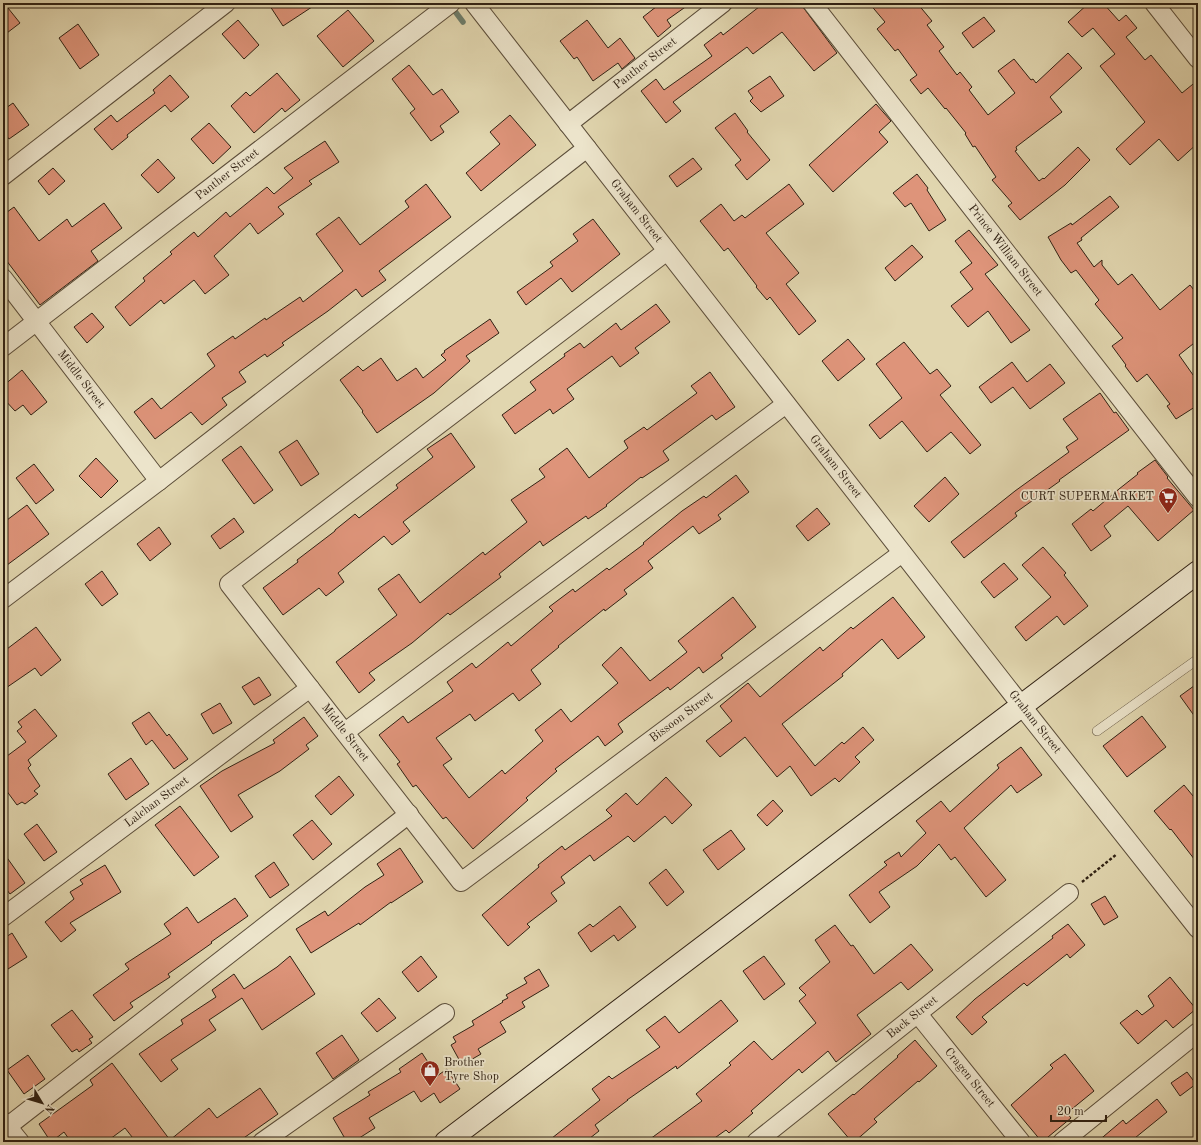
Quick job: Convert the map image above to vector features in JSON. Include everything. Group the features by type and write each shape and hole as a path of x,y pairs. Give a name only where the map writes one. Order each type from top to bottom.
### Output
{"main road":[{"path":"446,1142 1198,572"}],"street":[{"path":"3,176 226,3"},
{"name":"Panther Street","path":"3,346 451,3"},
{"name":"Graham Street","path":"474,3 902,553 1198,930"},
{"name":"Panther Street","path":"568,124 723,3"},
{"name":"Prince William Street","path":"812,3 1198,498"},
{"path":"1154,3 1198,59"},
{"path":"3,599 159,481 587,148"},
{"name":"Middle Street","path":"461,882 229,584 667,251"},
{"name":"Middle Street","path":"3,278 159,481"},
{"path":"345,732 786,404"},
{"name":"Bissoon Street","path":"461,882 902,553"},
{"name":"Lalchan Street","path":"3,917 310,688"},
{"path":"20,1142 4,1126 409,814"},
{"name":"Back Street","path":"756,1142 1069,893"},
{"path":"262,1142 445,1013"},
{"name":"Cragen Street","path":"918,1014 1021,1142"},
{"path":"1062,1142 1198,1032"}],"lane":[{"path":"1097,731 1198,659"}],"path":[{"path":"1069,893 1130,843"}],"building":[{"path":"3,3 20,23 3,36"},
{"path":"268,3 318,3 283,26"},
{"path":"661,3 691,3 667,20 671,26 658,37 643,17"},
{"path":"764,3 800,3 837,53 814,71 782,32 753,54 747,47 673,102 681,111 666,123 641,91 656,79 664,90 712,56 704,45 721,32 723,35"},
{"path":"869,3 917,3 932,21 927,25 944,47 939,51 957,75 960,72 972,87 969,90 988,115 1015,93 998,71 1014,59 1031,80 1033,79 1036,83 1068,53 1082,68 1050,97 1062,112 1016,147 1017,150 1015,151 1039,181 1043,178 1044,179 1078,147 1090,160 1065,185 1020,220 1008,206 1012,203 992,180 996,177 975,146 973,147 965,134 966,133 928,88 921,94 910,80 917,75 898,49 895,51 877,29 885,22"},
{"path":"1089,3 1103,3 1119,21 1126,15 1137,28 1126,37 1145,60 1151,55 1182,93 1198,80 1198,143 1178,161 1159,139 1130,165 1116,149 1145,122 1100,66 1115,54 1093,28 1082,37 1068,22"},
{"path":"348,10 374,41 343,67 317,36"},
{"path":"984,17 995,31 973,48 962,33"},
{"path":"238,20 259,45 244,59 222,34"},
{"path":"587,20 608,48 620,38 635,58 622,69 618,63 593,81 577,57 574,59 560,41"},
{"path":"78,24 99,55 80,69 59,38"},
{"path":"409,65 433,95 442,89 459,112 440,126 444,132 431,141 410,113 415,109 392,79"},
{"path":"277,73 300,100 285,112 282,108 254,133 231,106 246,92 250,96"},
{"path":"170,75 189,97 171,112 165,105 127,135 128,137 112,150 94,129 111,115 117,122 155,93 153,90"},
{"path":"770,76 784,96 761,112 750,101 753,98 748,91"},
{"path":"13,103 29,125 9,139 3,131 3,110"},
{"path":"876,104 891,121 879,132 888,142 833,192 809,165"},
{"path":"735,113 748,131 747,132 770,160 747,180 735,165 741,160 715,128"},
{"path":"510,115 536,145 481,191 466,173 500,144 490,132"},
{"path":"209,123 231,147 213,164 191,139"},
{"path":"325,141 339,162 309,181 312,184 278,207 284,214 258,234 250,223 214,256 229,275 205,294 194,280 164,304 161,300 130,326 115,307 145,281 143,278 172,254 170,252 194,232 198,237 226,212 230,217 267,187 274,194 293,178 284,168"},
{"path":"693,158 702,169 677,187 669,176"},
{"path":"158,159 175,178 158,193 141,175"},
{"path":"53,168 65,181 49,195 38,181"},
{"path":"917,174 928,188 927,190 946,220 929,231 911,203 905,207 893,193"},
{"path":"426,184 451,217 379,271 386,280 362,297 356,289 328,311 282,343 284,345 267,357 265,354 239,372 246,382 222,398 227,405 202,425 191,412 155,439 134,412 152,398 161,409 215,366 207,354 233,336 235,339 265,318 266,320 300,297 303,302 343,271 316,234 339,217 360,245 409,207 405,201"},
{"path":"789,184 804,204 766,233 799,273 786,284 816,321 799,335 770,297 767,300 756,287 757,286 728,248 724,251 700,221 721,204 734,221 742,215 745,218"},
{"path":"1110,196 1119,207 1077,243 1094,267 1102,260 1102,265 1118,285 1132,274 1160,310 1190,285 1198,295 1198,340 1179,355 1198,382 1198,405 1176,419 1167,406 1170,404 1147,374 1137,382 1125,366 1126,365 1112,346 1123,338 1095,304 1099,300 1076,270 1071,273 1061,260 1048,237 1071,223 1072,225"},
{"path":"104,203 122,228 91,251 98,261 40,305 3,256 3,215 14,207 39,241 67,219 72,227"},
{"path":"593,219 620,254 572,292 561,278 526,305 517,292 553,266 550,262 578,241 573,234"},
{"path":"969,230 998,265 985,274 1030,330 1011,343 988,311 968,327 951,306 973,289 960,272 972,263 955,241"},
{"path":"912,245 923,257 895,281 885,268"},
{"path":"656,304 670,322 635,348 639,353 620,367 612,356 567,389 574,399 553,414 550,409 515,434 502,415 536,390 530,382 580,343 584,348 616,323 621,330"},
{"path":"92,313 104,327 87,343 74,327"},
{"path":"490,319 499,333 466,356 470,361 434,393 377,433 340,380 358,366 363,371 381,358 397,381 416,368 423,378 446,360 441,355 445,352 444,351"},
{"path":"848,339 865,359 838,381 822,361"},
{"path":"904,342 930,374 937,369 951,386 940,395 981,445 970,454 951,432 927,452 902,421 880,439 869,425 902,398 876,364"},
{"path":"1012,362 1027,382 1050,364 1065,383 1030,409 1013,387 991,403 979,387"},
{"path":"22,370 47,402 31,415 23,405 15,411 3,398 3,386"},
{"path":"710,372 735,407 716,420 712,415 663,451 669,460 642,478 641,477 606,505 607,506 588,519 586,516 543,546 540,541 499,574 501,577 450,615 448,613 412,643 369,673 375,680 359,693 336,662 397,615 378,589 399,574 420,603 483,552 485,555 527,522 511,500 545,477 539,469 567,448 589,478 628,448 624,441 644,427 647,430 697,393 691,386"},
{"path":"1100,393 1114,413 1116,412 1129,430 1015,513 1017,516 964,558 951,542 1015,491 1069,452 1066,447 1078,439 1063,419"},
{"path":"451,433 475,467 403,522 410,531 392,545 384,536 338,573 344,582 326,596 319,588 283,615 263,588 298,562 297,560 355,514 359,518 398,488 396,485 433,457 427,449"},
{"path":"297,440 319,474 301,486 279,452"},
{"path":"241,446 273,490 254,504 222,460"},
{"path":"96,458 118,481 101,498 79,476"},
{"path":"1155,460 1168,477 1167,478 1194,510 1158,541 1128,506 1104,526 1111,536 1091,551 1072,524 1091,509 1093,511 1138,474 1137,473"},
{"path":"34,464 54,490 36,504 16,478"},
{"path":"736,475 749,492 718,515 721,519 699,534 693,526 648,561 653,568 624,590 627,594 605,611 604,609 531,670 541,684 519,701 513,693 475,721 470,714 436,738 452,759 443,765 469,798 502,770 505,774 543,741 535,730 561,709 571,722 618,683 602,665 621,647 650,681 687,652 678,641 733,597 756,627 721,655 723,658 703,673 699,667 670,690 668,687 618,724 623,732 605,746 598,736 555,769 557,771 526,798 528,800 473,849 446,817 443,819 416,785 413,787 397,764 400,762 379,735 403,716 408,723 453,691 447,682 472,663 476,668 508,642 511,646 553,611 549,607 573,589 575,592 607,568 609,570 644,544 643,543 682,511 704,496 706,498"},
{"path":"945,477 959,494 929,522 914,506"},
{"path":"27,505 49,534 3,568 3,523"},
{"path":"817,508 830,524 808,541 796,526"},
{"path":"234,518 244,532 220,549 211,536"},
{"path":"159,527 171,544 150,561 137,544"},
{"path":"1043,547 1066,573 1064,575 1088,606 1064,625 1057,616 1026,641 1015,627 1051,597 1022,565"},
{"path":"1004,563 1018,579 994,598 981,582"},
{"path":"102,571 118,594 102,606 85,584"},
{"path":"893,597 925,637 898,659 882,639 842,674 843,676 782,724 815,766 842,742 844,744 863,727 874,740 855,757 860,762 839,782 835,778 811,796 790,766 777,777 745,737 720,757 706,741 732,721 720,706 748,683 760,697 820,647 823,651 851,627 853,629"},
{"path":"36,627 61,660 41,676 35,668 3,690 3,652"},
{"path":"259,677 271,695 254,705 242,687"},
{"path":"1198,683 1198,721 1180,696"},
{"path":"220,703 232,723 213,734 201,714"},
{"path":"35,709 57,736 28,760 31,765 28,768 40,786 34,791 38,794 25,804 22,802 17,805 3,786 3,759 26,742 17,731 22,727 18,722"},
{"path":"149,712 167,736 169,734 188,759 174,769 152,740 146,745 132,723"},
{"path":"1142,716 1166,747 1127,777 1103,746"},
{"path":"304,717 318,736 306,745 309,749 280,771 238,795 253,817 231,832 200,786 222,771 275,743 273,740"},
{"path":"1021,747 1042,775 1017,793 1011,785 964,828 1006,880 986,897 955,857 951,860 939,844 917,866 879,892 890,907 870,923 849,895 887,865 884,862 899,852 901,857 926,833 916,821 941,801 950,812 999,768 997,765"},
{"path":"131,758 149,784 126,800 108,774"},
{"path":"339,776 354,795 331,815 315,796"},
{"path":"666,777 692,805 672,824 665,816 634,842 628,836 594,861 590,855 561,877 565,883 551,893 557,901 527,924 530,927 508,946 482,915 539,867 538,865 562,846 565,850 612,816 606,810 626,793 637,805"},
{"path":"1184,785 1198,802 1198,864 1171,829 1170,830 1154,811"},
{"path":"773,800 783,811 767,826 757,815"},
{"path":"180,806 219,857 194,876 155,825"},
{"path":"312,820 332,844 313,860 293,835"},
{"path":"37,824 57,852 44,861 24,834"},
{"path":"731,830 745,849 718,870 703,850"},
{"path":"400,848 423,882 391,902 360,925 359,923 311,953 296,929 325,911 328,916 365,887 384,875 377,864"},
{"path":"3,852 25,883 10,894 3,885"},
{"path":"274,862 289,885 270,898 255,876"},
{"path":"105,865 121,892 70,923 76,930 61,942 45,922 74,899 70,892 83,884 80,880"},
{"path":"666,869 684,892 667,906 649,883"},
{"path":"1105,896 1118,917 1104,925 1091,904"},
{"path":"235,898 248,916 168,974 170,977 130,1003 133,1007 114,1021 93,995 129,969 125,964 171,934 164,924 187,907 198,923"},
{"path":"620,906 636,927 618,941 614,935 591,952 578,933 590,924 593,927"},
{"path":"1068,924 1085,945 1070,958 1067,954 1027,986 1024,983 982,1017 987,1022 972,1035 956,1017 975,999 1053,938 1052,936"},
{"path":"835,925 851,946 853,945 874,974 911,944 933,970 908,990 901,982 857,1015 871,1034 836,1062 828,1051 802,1073 799,1069 751,1111 753,1113 729,1133 726,1130 709,1142 646,1142 702,1101 696,1094 731,1065 729,1063 754,1041 772,1060 816,1023 799,1001 806,995 799,988 830,962 815,940"},
{"path":"12,933 27,957 8,969 3,961 3,939"},
{"path":"290,956 315,994 262,1030 242,998 209,1020 216,1030 171,1060 178,1069 161,1082 139,1054 183,1024 181,1020 216,997 212,990 234,974 244,989 277,967"},
{"path":"421,956 437,977 418,992 402,972"},
{"path":"764,956 785,984 764,1000 743,971"},
{"path":"539,969 549,986 522,1002 525,1007 500,1022 506,1032 478,1049 481,1054 462,1065 451,1045 456,1042 453,1037 474,1025 472,1021 503,1002 502,1001 508,998 506,995 527,983 524,978"},
{"path":"1170,977 1196,1009 1173,1028 1166,1020 1138,1044 1120,1023 1137,1010 1142,1015 1154,1006 1148,996"},
{"path":"379,998 396,1018 377,1032 361,1013"},
{"path":"721,1000 738,1021 677,1069 676,1066 627,1100 595,1125 599,1131 585,1142 547,1142 600,1100 592,1089 609,1076 612,1079 660,1047 646,1030 665,1016 679,1033"},
{"path":"72,1010 93,1037 89,1039 92,1043 79,1052 77,1049 72,1052 51,1025"},
{"path":"342,1035 359,1060 333,1079 316,1053"},
{"path":"915,1040 937,1066 874,1119 877,1122 854,1142 852,1142 828,1114 853,1094 854,1095 898,1057 897,1056"},
{"path":"422,1053 437,1076 447,1069 460,1089 440,1103 434,1093 421,1102 414,1091 369,1118 375,1128 353,1142 347,1142 333,1118 370,1095 368,1092 401,1072 399,1069"},
{"path":"1065,1054 1094,1091 1067,1113 1071,1118 1042,1142 1011,1105 1053,1068 1050,1065"},
{"path":"28,1055 45,1079 24,1094 7,1070"},
{"path":"112,1063 170,1140 209,1108 217,1118 260,1088 278,1114 238,1142 136,1142 125,1128 106,1142 71,1142 64,1132 51,1142 39,1124 93,1085 90,1080"},
{"path":"1187,1072 1196,1084 1180,1096 1171,1083"},
{"path":"1157,1099 1167,1112 1130,1142 1097,1142 1123,1120 1126,1124"}],"waterway":[{"path":"451,6 463,22"}],"place":[{"name":"CURT SUPERMARKET","path":"1168,514"},
{"name":"Brother Tyre Shop","path":"430,1087"}]}
